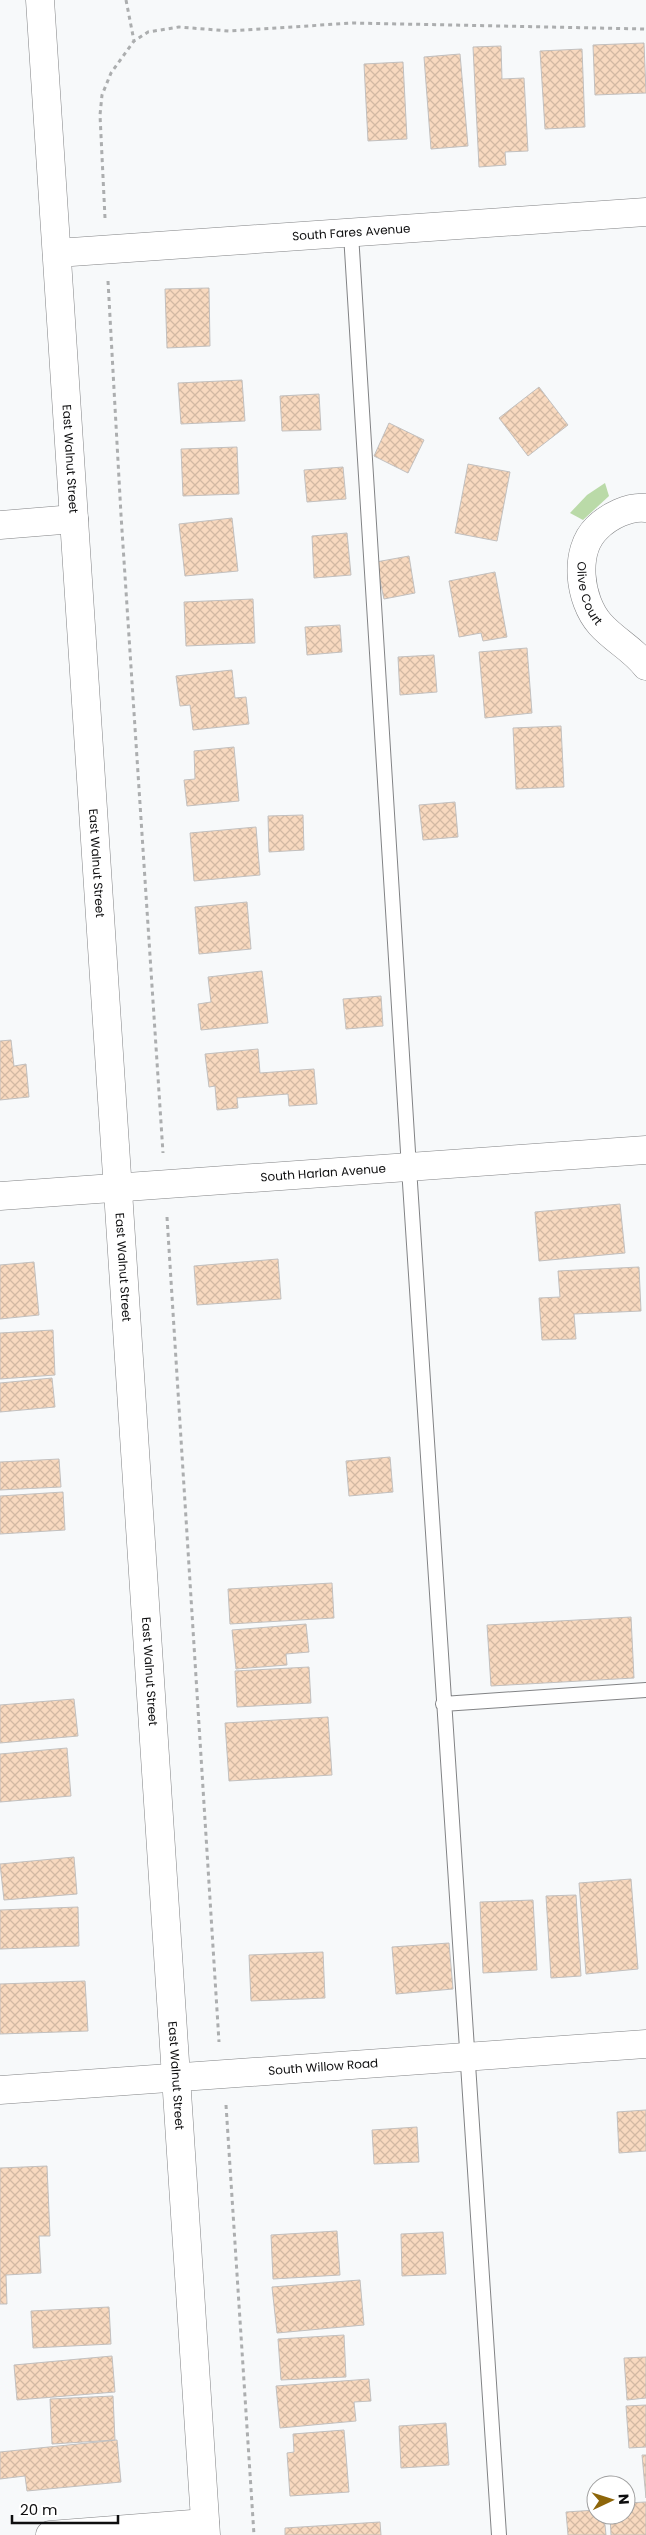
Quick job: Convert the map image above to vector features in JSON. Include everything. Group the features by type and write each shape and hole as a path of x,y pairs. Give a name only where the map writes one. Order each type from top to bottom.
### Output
{"street":[{"name":"East Walnut Street","path":"40,0 206,2529"},
{"name":"South Fares Avenue","path":"56,253 646,212"},
{"name":"Olive Court","path":"646,508 622,512 604,521 591,534 583,549 581,569 590,605 599,623 615,638 633,650 646,666"},
{"path":"0,525 74,519"},
{"name":"South Harlan Avenue","path":"0,1196 646,1150"},
{"name":"South Willow Road","path":"0,2090 646,2044"},
{"path":"50,2535 206,2529"}],"lane":[{"path":"351,234 443,1704 499,2535"},
{"path":"443,1704 646,1690"}],"path":[{"path":"126,0 134,41 148,32 178,27 229,31 353,23 646,29"},
{"path":"121,515 163,1152"},
{"path":"166,1208 218,2034"},
{"path":"226,2106 254,2535"}],"green space":[{"path":"605,483 609,496 583,520 570,513 587,495"}],"building":[{"path":"644,43 646,93 595,95 593,45"},
{"path":"501,46 502,79 524,78 528,151 505,152 506,165 479,167 473,47"},
{"path":"582,49 585,127 545,129 540,51"},
{"path":"460,54 468,146 431,149 424,57"},
{"path":"403,62 407,139 368,141 364,64"},
{"path":"209,288 210,346 167,348 165,289"},
{"path":"242,380 245,421 181,424 178,383"},
{"path":"539,387 568,425 528,456 499,418"},
{"path":"319,394 321,430 282,431 280,396"},
{"path":"389,423 424,440 408,473 374,456"},
{"path":"237,447 239,494 183,496 181,449"},
{"path":"468,464 510,472 497,541 455,533"},
{"path":"343,467 346,499 307,502 304,470"},
{"path":"232,518 238,571 185,576 179,524"},
{"path":"347,533 351,575 314,578 312,536"},
{"path":"409,556 415,593 384,599 376,562"},
{"path":"495,572 507,637 483,641 481,633 459,637 449,581"},
{"path":"253,599 255,643 186,646 184,602"},
{"path":"340,625 342,652 307,655 305,627"},
{"path":"527,648 532,713 485,718 479,652"},
{"path":"434,655 437,692 400,695 398,657"},
{"path":"232,670 235,698 246,697 249,724 193,730 190,705 180,706 176,676"},
{"path":"561,726 564,787 516,789 513,728"},
{"path":"234,747 239,801 187,806 184,780 195,779 194,751"},
{"path":"455,802 458,837 423,840 419,805"},
{"path":"303,815 304,850 269,852 268,816"},
{"path":"256,827 260,875 194,881 190,833"},
{"path":"247,902 251,949 199,954 195,907"},
{"path":"262,971 268,1023 201,1030 198,1004 211,1002 208,977"},
{"path":"381,996 383,1026 346,1029 343,999"},
{"path":"11,1040 14,1066 26,1064 29,1097 0,1100 0,1041"},
{"path":"258,1049 260,1073 314,1069 317,1104 289,1106 288,1094 237,1098 238,1108 217,1110 215,1086 209,1087 205,1054"},
{"path":"620,1204 625,1253 539,1261 535,1212"},
{"path":"278,1259 281,1299 197,1305 194,1266"},
{"path":"34,1262 39,1315 0,1319 0,1265"},
{"path":"639,1267 641,1311 574,1314 576,1339 542,1340 539,1298 560,1297 558,1271"},
{"path":"53,1330 55,1375 0,1379 0,1333"},
{"path":"52,1378 55,1407 0,1412 0,1383"},
{"path":"390,1457 393,1492 349,1496 346,1461"},
{"path":"59,1459 61,1487 0,1490 0,1462"},
{"path":"63,1492 65,1530 0,1534 0,1496"},
{"path":"332,1583 334,1618 230,1624 228,1589"},
{"path":"631,1617 634,1678 491,1686 487,1625"},
{"path":"306,1624 309,1652 286,1654 287,1665 236,1669 232,1630"},
{"path":"309,1667 311,1703 237,1707 235,1671"},
{"path":"74,1699 78,1736 0,1743 0,1705"},
{"path":"328,1717 332,1775 229,1781 225,1723"},
{"path":"67,1748 71,1796 0,1802 0,1754"},
{"path":"74,1857 77,1894 4,1900 0,1864"},
{"path":"631,1879 638,1969 586,1974 579,1883"},
{"path":"576,1895 581,1976 551,1978 546,1896"},
{"path":"533,1900 537,1970 483,1973 480,1902"},
{"path":"78,1907 79,1946 0,1949 0,1910"},
{"path":"449,1943 453,1989 396,1994 392,1947"},
{"path":"323,1952 325,1998 251,2001 249,1955"},
{"path":"85,1981 88,2031 0,2034 0,1984"},
{"path":"646,2110 646,2151 619,2153 617,2112"},
{"path":"417,2127 419,2162 374,2164 372,2130"},
{"path":"47,2166 50,2236 39,2236 41,2273 6,2275 7,2304 0,2304 0,2168"},
{"path":"337,2231 340,2275 273,2279 271,2235"},
{"path":"443,2232 446,2274 402,2276 401,2234"},
{"path":"360,2280 364,2325 277,2333 272,2287"},
{"path":"109,2307 111,2344 33,2348 31,2311"},
{"path":"344,2335 346,2377 281,2380 278,2339"},
{"path":"112,2356 115,2392 17,2400 14,2365"},
{"path":"646,2357 646,2398 627,2400 624,2358"},
{"path":"369,2379 371,2401 354,2402 356,2421 280,2428 276,2386"},
{"path":"113,2396 115,2440 52,2444 50,2399"},
{"path":"646,2405 646,2447 629,2448 626,2406"},
{"path":"446,2423 449,2465 401,2468 399,2426"},
{"path":"344,2430 349,2492 290,2496 287,2453 294,2452 293,2434"},
{"path":"117,2440 121,2482 27,2491 25,2476 0,2479 0,2452"},
{"path":"642,2455 646,2455 646,2498"},
{"path":"636,2502 646,2502 646,2535 611,2535 610,2525 636,2525"},
{"path":"586,2511 586,2525 605,2525 606,2535 568,2535 566,2512"},
{"path":"380,2522 381,2535 285,2535 285,2528"}]}
